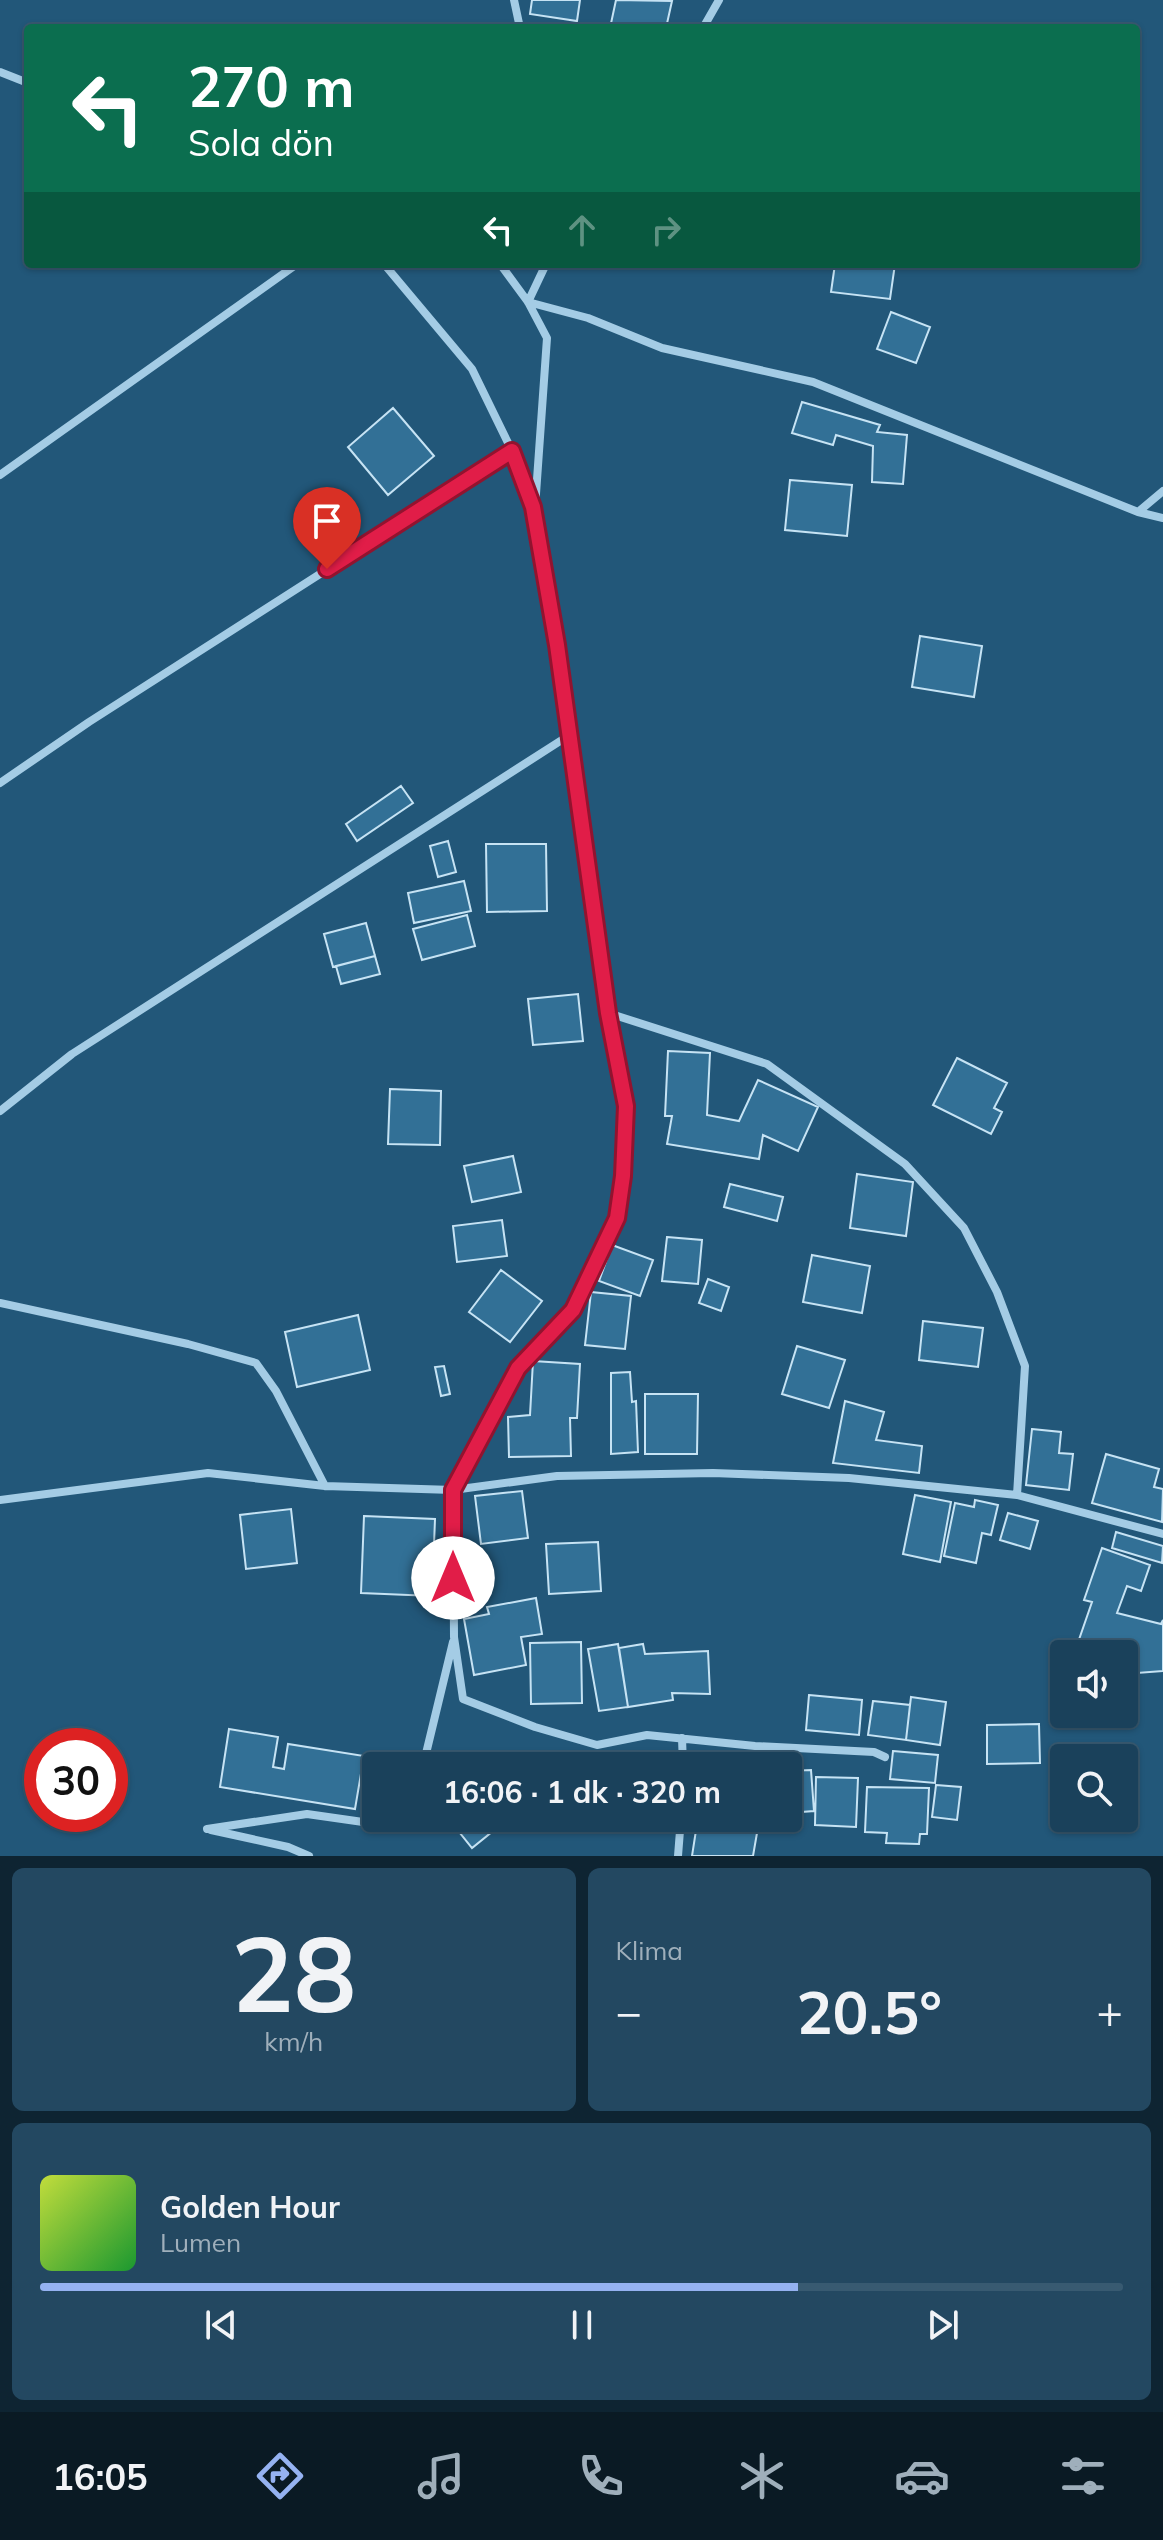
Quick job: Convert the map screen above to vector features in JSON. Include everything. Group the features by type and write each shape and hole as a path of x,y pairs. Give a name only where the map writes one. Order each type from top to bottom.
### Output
{"street":[{"path":"514,0 519,24"},
{"path":"705,24 719,0"},
{"path":"0,72 24,81"},
{"path":"0,475 291,268"},
{"path":"387,268 472,369 512,451 535,516 557,645 608,1013 626,1106 623,1176 617,1218 573,1310 518,1368 453,1490 454,1637 463,1699 535,1727 597,1745 647,1735 874,1752 885,1757"},
{"path":"503,268 528,302 547,338 535,516"},
{"path":"528,302 544,268"},
{"path":"528,302 588,318 662,348 813,382 1138,512 1163,518"},
{"path":"0,783 89,722 512,451"},
{"path":"1138,512 1163,491"},
{"path":"0,1111 72,1054 568,736"},
{"path":"608,1013 767,1064 905,1164 964,1228 997,1292 1025,1366 1017,1495"},
{"path":"0,1303 188,1344 256,1363 276,1391 325,1486"},
{"path":"0,1500 208,1473 325,1486 453,1490 557,1476 713,1473 849,1478 1017,1495 1163,1534"},
{"path":"426,1752 454,1637"},
{"path":"682,1738 682,1752"},
{"path":"309,1856 288,1847 207,1829 307,1814 362,1822"},
{"path":"678,1856 680,1832"}],"building":[{"path":"532,0 580,0 577,21 530,14"},
{"path":"616,0 672,1 667,24 611,24"},
{"path":"834,268 894,268 890,299 831,292"},
{"path":"891,312 930,327 916,363 877,349"},
{"path":"802,402 880,425 877,432 907,435 903,484 872,482 873,446 836,435 833,445 792,433"},
{"path":"393,408 434,456 388,495 348,447"},
{"path":"790,480 852,485 847,536 785,530"},
{"path":"920,636 982,646 974,697 912,687"},
{"path":"401,786 413,803 357,841 346,824"},
{"path":"448,841 456,872 438,877 430,846"},
{"path":"486,844 546,844 547,911 487,912"},
{"path":"464,881 471,911 414,923 408,893"},
{"path":"467,915 475,946 422,960 413,929"},
{"path":"366,923 375,956 333,967 324,934"},
{"path":"375,956 380,974 341,984 336,966"},
{"path":"578,994 583,1041 533,1045 528,999"},
{"path":"668,1051 710,1053 707,1115 739,1121 758,1080 818,1107 798,1151 763,1135 759,1159 667,1144 672,1116 665,1116"},
{"path":"957,1058 1007,1083 994,1108 1002,1112 991,1134 933,1105"},
{"path":"390,1089 441,1091 440,1145 388,1144"},
{"path":"513,1156 521,1192 472,1202 464,1166"},
{"path":"857,1174 913,1182 906,1236 850,1228"},
{"path":"730,1184 783,1197 777,1221 724,1207"},
{"path":"502,1220 507,1256 457,1262 453,1226"},
{"path":"667,1237 702,1240 698,1284 662,1281"},
{"path":"612,1245 653,1260 640,1296 599,1281"},
{"path":"812,1255 870,1266 862,1313 803,1302"},
{"path":"501,1270 542,1301 510,1342 469,1312"},
{"path":"708,1279 729,1287 721,1311 699,1303"},
{"path":"591,1292 631,1296 625,1349 585,1345"},
{"path":"358,1315 370,1370 297,1387 285,1332"},
{"path":"923,1321 983,1328 978,1367 919,1360"},
{"path":"797,1346 845,1360 829,1408 782,1394"},
{"path":"533,1361 580,1364 577,1418 570,1418 571,1456 509,1457 508,1417 530,1415"},
{"path":"444,1366 450,1394 441,1396 435,1367"},
{"path":"630,1372 632,1402 636,1401 638,1452 611,1454 611,1373"},
{"path":"645,1394 698,1394 697,1454 645,1454"},
{"path":"845,1401 884,1412 876,1440 922,1446 919,1473 833,1463"},
{"path":"1032,1429 1061,1432 1059,1453 1073,1454 1069,1490 1026,1485"},
{"path":"1106,1454 1159,1469 1154,1487 1163,1489 1162,1522 1092,1503"},
{"path":"522,1491 528,1538 481,1544 475,1496"},
{"path":"915,1495 951,1502 940,1562 903,1554"},
{"path":"975,1500 998,1505 991,1535 982,1533 976,1563 944,1556 955,1503 974,1507"},
{"path":"291,1509 297,1563 246,1569 240,1515"},
{"path":"1008,1513 1038,1521 1030,1549 1000,1540"},
{"path":"364,1516 435,1519 432,1596 361,1593"},
{"path":"1116,1532 1163,1546 1162,1563 1112,1548"},
{"path":"598,1542 601,1591 549,1594 546,1544"},
{"path":"1102,1548 1150,1565 1141,1591 1127,1586 1117,1613 1161,1624 1163,1620 1163,1671 1138,1673 1138,1640 1079,1640 1092,1602 1084,1600"},
{"path":"536,1598 542,1634 521,1637 526,1665 474,1675 464,1619 489,1614 487,1607"},
{"path":"581,1642 582,1703 531,1704 530,1643"},
{"path":"618,1644 628,1707 599,1711 588,1649"},
{"path":"643,1644 645,1654 708,1651 710,1694 672,1693 673,1700 628,1707 619,1648"},
{"path":"809,1695 862,1700 859,1735 806,1730"},
{"path":"911,1697 946,1702 940,1745 906,1740"},
{"path":"873,1701 910,1705 906,1740 868,1735"},
{"path":"1039,1724 1040,1763 987,1764 987,1725"},
{"path":"229,1729 278,1737 273,1767 284,1769 288,1744 362,1756 355,1809 220,1787"},
{"path":"893,1751 938,1755 935,1783 890,1779"},
{"path":"802,1770 811,1770 814,1811 802,1812"},
{"path":"816,1777 858,1778 856,1827 815,1825"},
{"path":"936,1785 961,1787 957,1820 932,1817"},
{"path":"867,1787 929,1788 927,1834 920,1834 919,1844 886,1843 887,1833 865,1832"},
{"path":"459,1832 492,1832 472,1848"},
{"path":"696,1832 757,1833 753,1856 692,1856"}],"route":[{"path":"327,569 512,451 533,507 557,645 608,1013 626,1106 623,1176 617,1218 573,1310 518,1368 453,1490 453,1578"}]}
